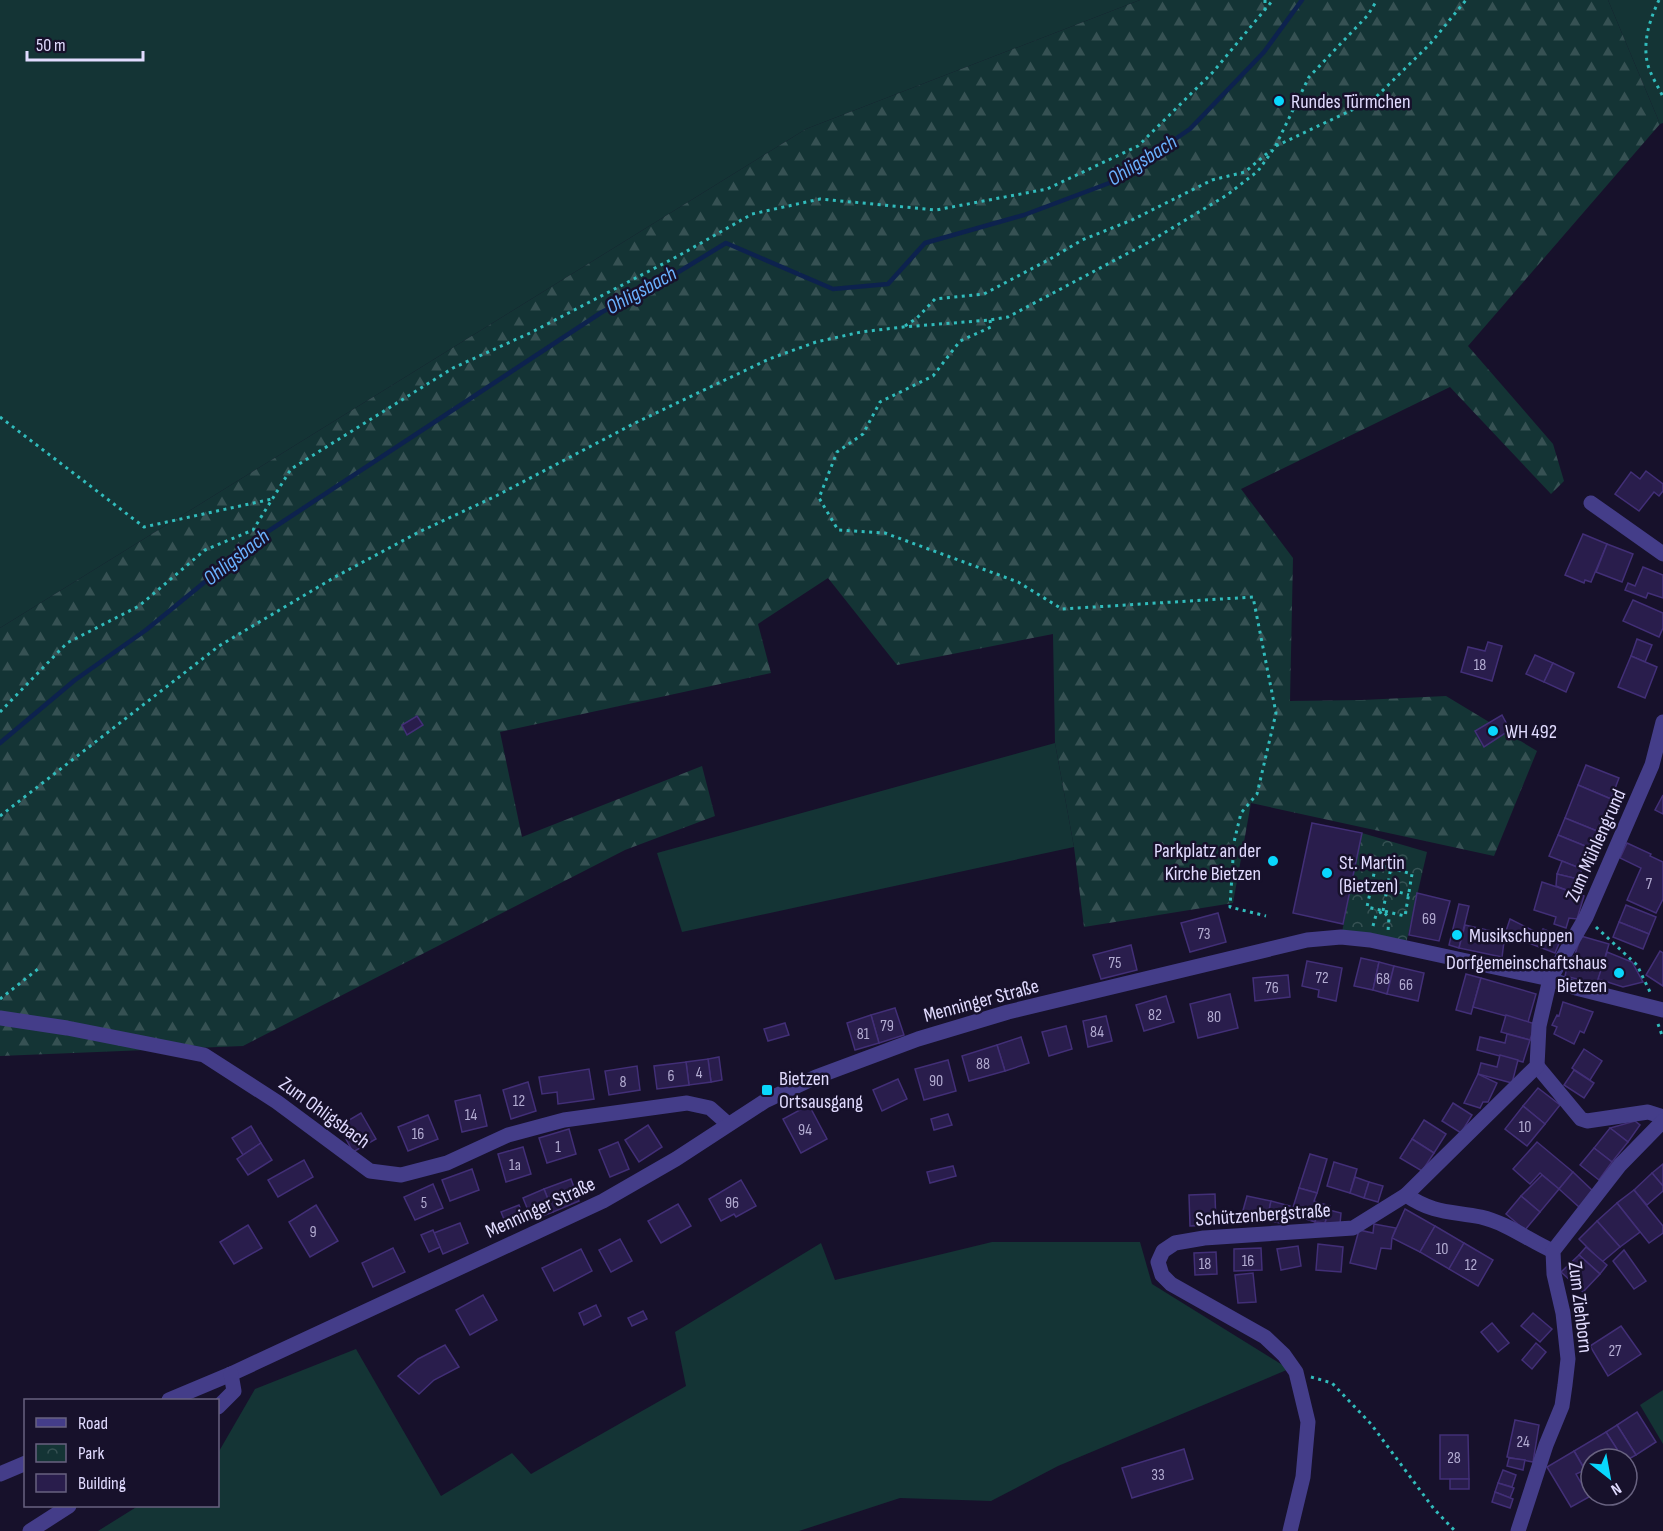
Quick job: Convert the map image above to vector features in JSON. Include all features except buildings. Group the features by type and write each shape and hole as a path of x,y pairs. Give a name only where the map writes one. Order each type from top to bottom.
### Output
{"street":[{"path":"1591,503 1663,554"},
{"name":"Zum Mühlengrund","path":"1550,979 1586,917 1652,765 1663,722"},
{"name":"Menninger Straße","path":"174,1399 603,1201 676,1159 765,1101 816,1077 918,1039 1008,1012 1306,940 1341,937 1387,943 1550,979 1576,988 1657,1008"},
{"path":"1550,979 1539,1026 1537,1066 1581,1119 1587,1121 1648,1112 1663,1119"},
{"name":"Zum Ohligsbach","path":"0,1018 67,1028 204,1055 277,1102 370,1170 380,1172 401,1175 447,1163 508,1135 564,1120 687,1103 710,1108 728,1124"},
{"name":"Schützenbergstraße","path":"1290,1531 1303,1477 1308,1422 1296,1372 1284,1355 1265,1338 1171,1284 1162,1275 1158,1262 1163,1251 1175,1243 1204,1238 1353,1228 1406,1195 1537,1066"},
{"name":"Zum Ziehborn","path":"1518,1531 1546,1445 1562,1406 1565,1384 1568,1359 1563,1313 1554,1274 1553,1251 1620,1165 1663,1119"},
{"path":"1406,1195 1441,1212 1482,1217 1553,1251"},
{"path":"219,1406 234,1391 231,1374"},
{"path":"0,1474 24,1464"},
{"path":"30,1531 67,1507"}],"path":[{"path":"1264,0 1265,9"},
{"path":"0,712 67,643 139,606 205,550 253,530 291,469 453,368 530,333 680,255 752,214 820,199 936,210 1047,189 1138,146 1213,72 1273,0"},
{"path":"0,816 219,646 356,566 635,423 769,359 816,342 861,332 1008,317 1149,242 1227,195 1258,171 1275,147 1309,77 1368,15 1377,0"},
{"path":"903,327 917,318 935,299 984,294 1082,240 1132,220 1212,180 1245,172 1275,147 1373,100 1430,44 1466,0"},
{"path":"1659,0 1651,17 1647,40 1647,62 1663,97"},
{"path":"990,320 991,327 960,341 933,376 880,402 863,434 837,452 819,498 838,530 885,533 1018,582 1062,609 1253,597 1276,713 1257,795 1241,813 1236,832 1230,907 1266,916"},
{"path":"0,417 144,527 272,500"},
{"path":"1376,864 1412,874 1404,916 1367,908 1371,884 1376,864"},
{"path":"1387,943 1389,918 1383,911 1391,867"},
{"path":"1371,884 1409,895"},
{"path":"1370,940 1376,915 1383,911"},
{"path":"1586,917 1637,965 1657,1008"},
{"path":"0,999 38,969"},
{"path":"1296,1372 1332,1383 1371,1424 1434,1509 1455,1531"}],"green space":[{"path":"0,0 1140,0 806,129 0,628"},
{"path":"1140,0 1608,0 1660,124 1468,346 1553,444 1564,481 1551,494 1450,387 1241,489 1293,558 1290,701 1446,696 1537,751 1494,856 1251,803 1233,903 1084,927 1074,847 1055,743 1053,634 897,665 828,578 758,624 771,673 500,732 522,837 702,766 715,816 625,850 243,1046 0,1056 0,628 806,129"},
{"path":"1608,0 1663,0 1663,123 1660,124"},
{"path":"1055,743 1074,847 682,932 657,853"},
{"path":"1362,833 1427,852 1405,948 1341,937"},
{"path":"992,1242 1140,1242 1152,1284 1289,1369 1058,1466 991,1501 900,1498 799,1531 98,1531 136,1507 219,1507 219,1451 255,1389 356,1349 441,1496 512,1453 531,1474 686,1386 675,1332 821,1243 835,1280"},
{"path":"1663,1390 1663,1444 1640,1405"}],"waterway":[{"name":"Ohligsbach","path":"0,743 75,680 146,630 261,536 602,312 667,279 726,243 833,289 888,284 925,243 1024,215 1112,182 1190,129 1264,52 1302,0"}],"place":[{"name":"Rundes Türmchen","path":"1279,101"},
{"name":"WH 492","path":"1493,731"},
{"name":"Parkplatz an der Kirche Bietzen","path":"1273,861"},
{"name":"St. Martin (Bietzen)","path":"1327,873"},
{"name":"Musikschuppen","path":"1457,935"},
{"name":"Dorfgemeinschaftshaus Bietzen","path":"1619,973"},
{"name":"Bietzen Ortsausgang","path":"767,1090"}]}
